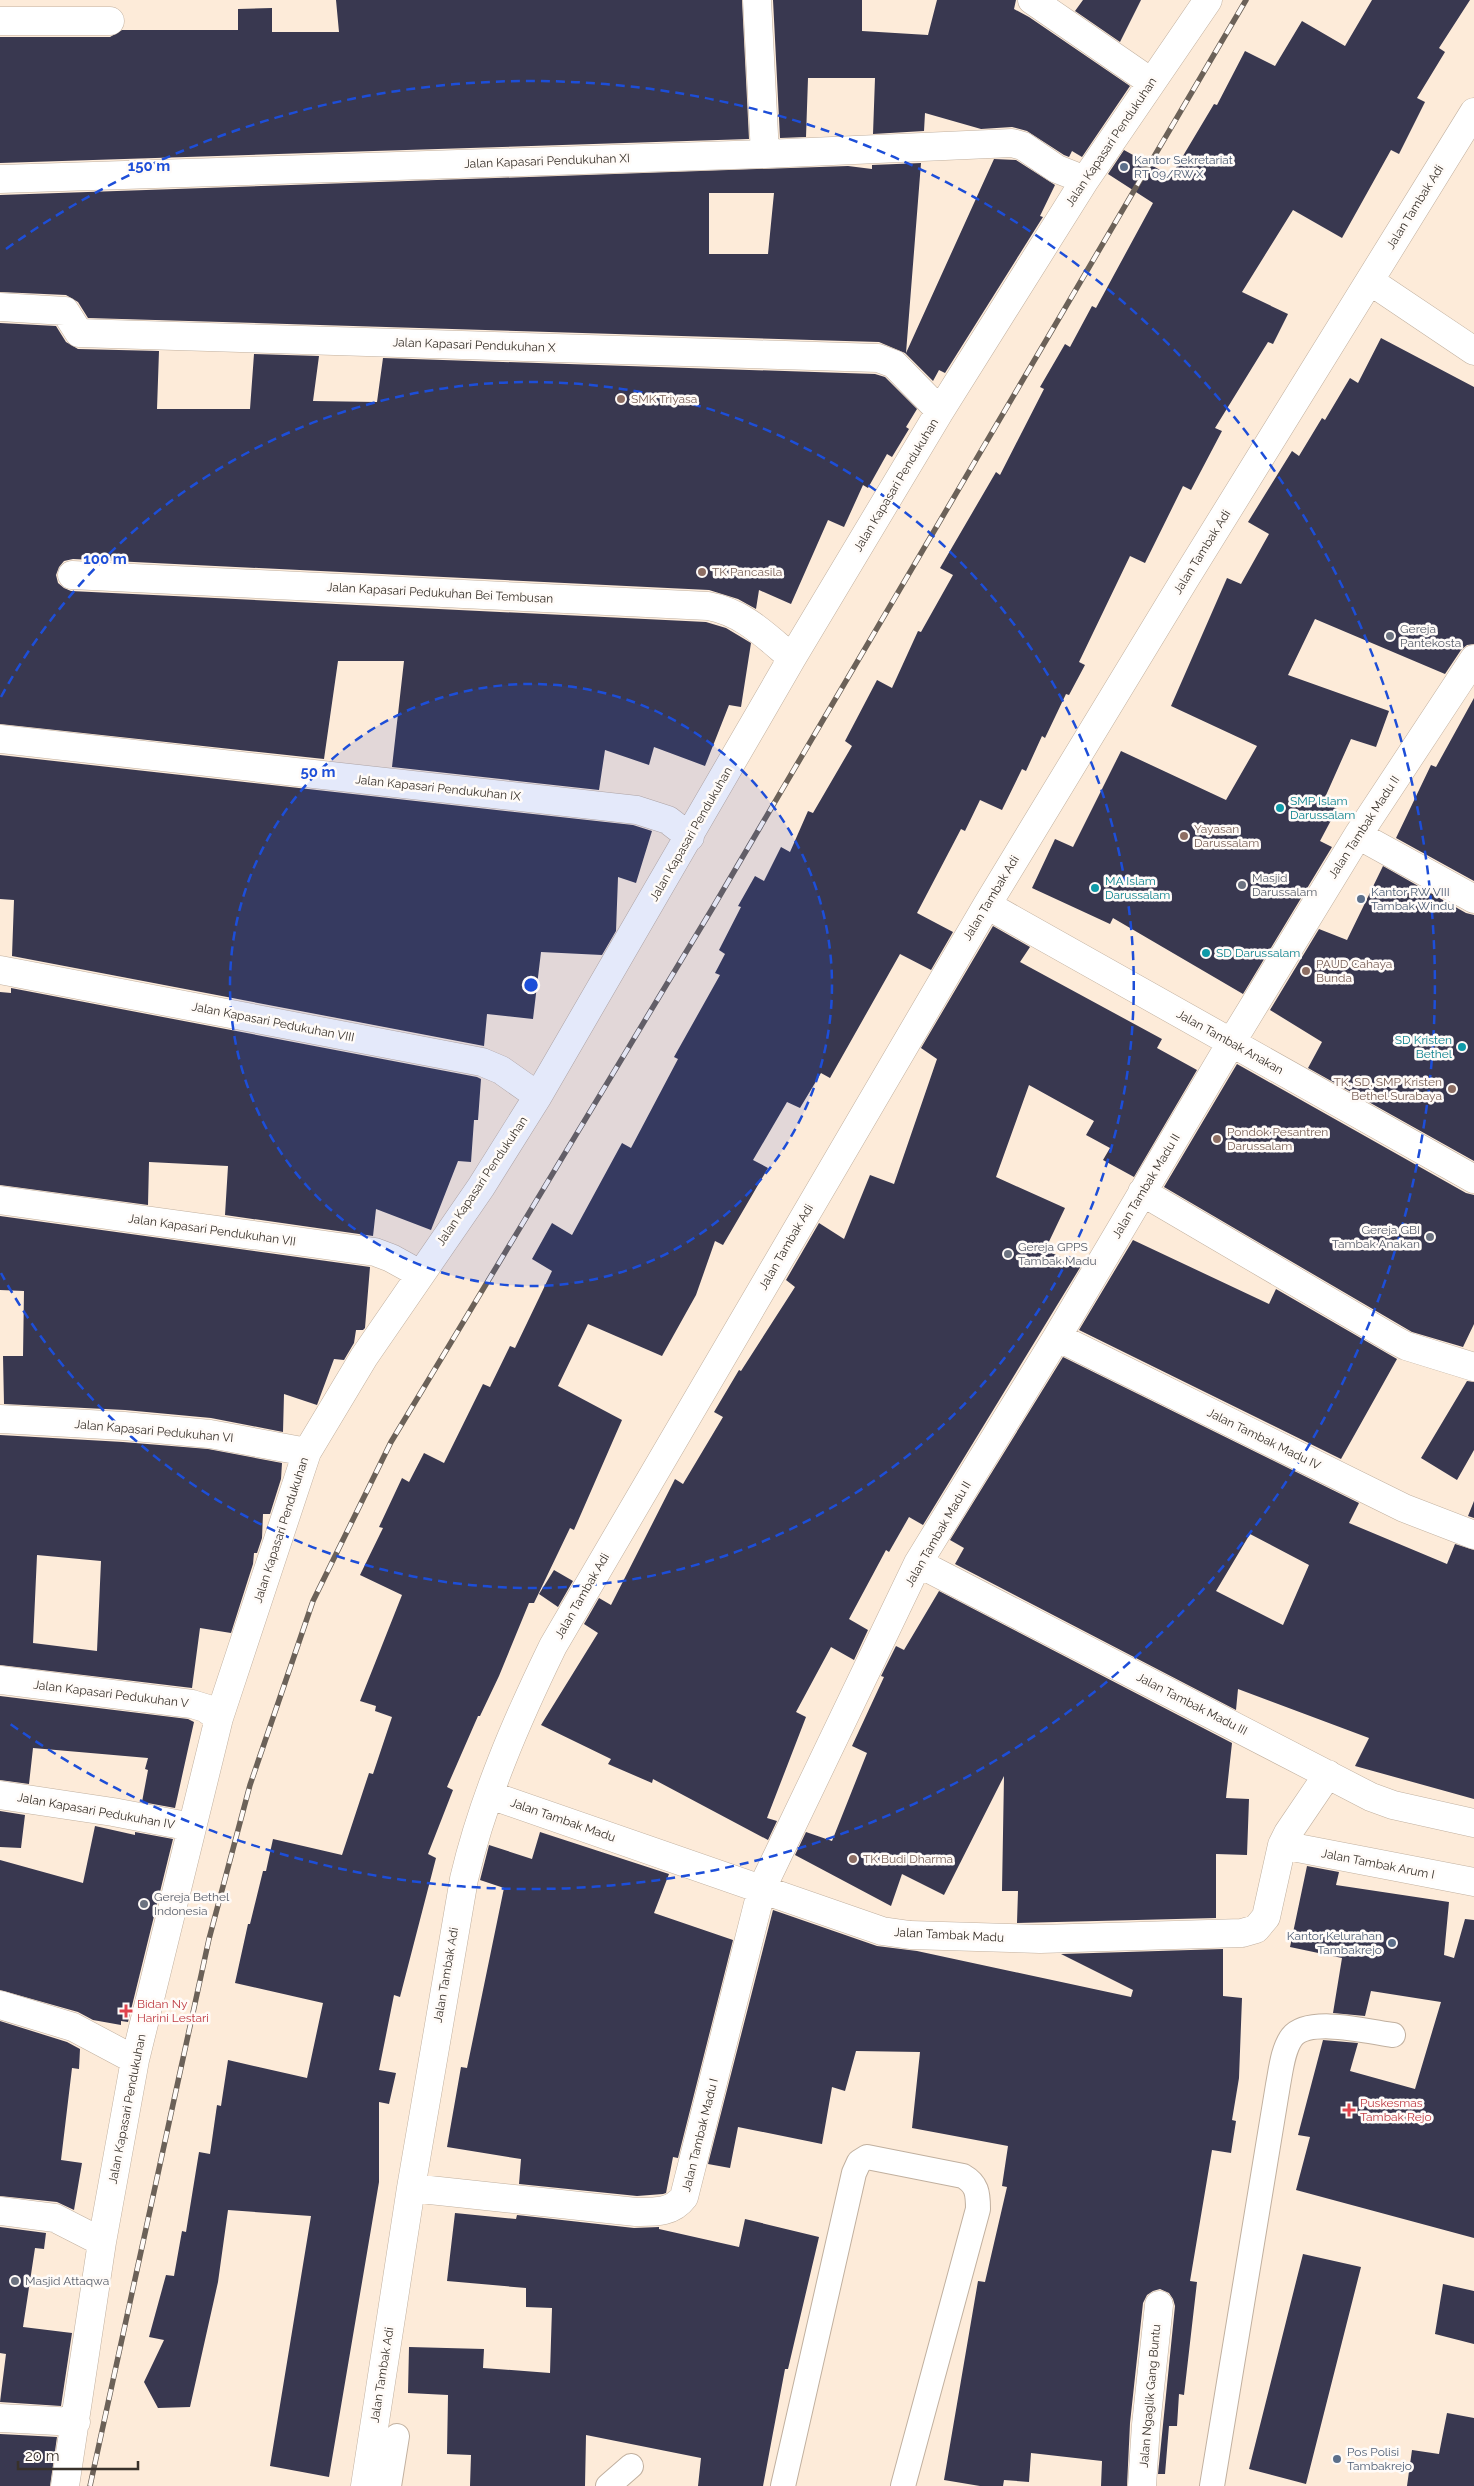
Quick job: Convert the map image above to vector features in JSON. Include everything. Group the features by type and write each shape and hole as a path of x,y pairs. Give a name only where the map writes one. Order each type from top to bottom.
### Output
{"street":[{"path":"757,0 765,154"},
{"path":"1032,0 1151,82"},
{"name":"Jalan Kapasari Pendukuhan","path":"65,2486 102,2242 135,2060 219,1718 307,1452 364,1357 480,1187 538,1096 690,837 792,658 940,412 1085,180 1208,0"},
{"path":"0,21 110,21"},
{"name":"Jalan Tambak Adi","path":"365,2486 411,2188 462,1888 474,1838 524,1706 553,1646 987,905 1184,579 1474,112"},
{"name":"Jalan Kapasari Pendukuhan XI","path":"0,179 765,154 1012,143 1023,146 1057,169 1085,180"},
{"path":"1370,281 1474,352"},
{"name":"Jalan Kapasari Pendukuhan X","path":"0,307 65,311 79,333 878,358 894,364 940,412"},
{"name":"Jalan Kapasari Pedukuhan Bei Tembusan","path":"72,575 708,606 723,609 743,618 792,658"},
{"name":"Jalan Tambak Madu II","path":"762,1888 918,1563 1057,1337 1231,1042 1358,835 1474,659"},
{"name":"Jalan Kapasari Pendukuhan IX","path":"0,739 637,810 668,820 690,837"},
{"path":"1358,835 1474,899"},
{"name":"Jalan Tambak Anakan","path":"987,905 1474,1179"},
{"name":"Jalan Kapasari Pedukuhan VIII","path":"0,970 482,1062 501,1070 538,1096"},
{"path":"1142,1192 1406,1346 1474,1367"},
{"name":"Jalan Kapasari Pendukuhan VII","path":"0,1200 375,1252 391,1258 420,1274"},
{"name":"Jalan Tambak Madu IV","path":"1057,1337 1404,1508 1474,1535"},
{"name":"Jalan Kapasari Pedukuhan VI","path":"0,1418 210,1434 307,1452"},
{"name":"Jalan Tambak Madu III","path":"918,1563 1387,1803 1474,1823"},
{"name":"Jalan Kapasari Pedukuhan V","path":"0,1680 192,1704 205,1708 219,1718"},
{"name":"Jalan Tambak Madu","path":"490,1796 762,1888 882,1931 900,1934 1040,1939 1242,1933 1256,1929 1266,1917 1282,1846 1291,1826 1328,1774"},
{"name":"Jalan Kapasari Pedukuhan IV","path":"0,1795 113,1812 192,1828"},
{"name":"Jalan Tambak Arum I","path":"1282,1846 1474,1882"},
{"name":"Jalan Tambak Madu I","path":"411,2188 636,2212 665,2211 679,2204 688,2186 762,1888"},
{"path":"0,2005 73,2027 135,2060"},
{"path":"0,2210 55,2218 102,2242"},
{"name":"Jalan Ngaglik Gang Buntu","path":"1142,2486 1146,2425 1159,2305"},
{"path":"0,2418 76,2422"}],"lane":[{"path":"1212,2486 1278,2085 1289,2042 1301,2030 1321,2025 1394,2035"},
{"path":"783,2486 854,2173 859,2162 867,2157 963,2176 974,2184 977,2191 978,2209 903,2486"},
{"path":"389,2486 397,2436"},
{"path":"608,2486 631,2466"}],"building":[{"path":"336,0 742,0 749,139 0,163 0,37 110,37 122,30 238,30 238,9 272,8 272,32 339,32"},
{"path":"773,0 862,0 862,31 928,35 937,0 1016,0 1014,9 1029,17 1130,86 1082,157 1072,151 1069,157 1064,155 1027,131 1012,127 981,129 925,113 924,131 873,134 875,78 808,78 806,137 780,138"},
{"path":"1083,0 1141,0 1120,42 1075,11"},
{"path":"1372,0 1470,0 1439,48 1445,52 1417,98 1425,102 1399,154 1391,150 1342,238 1293,210 1242,292 1288,314 1273,344 1268,342 1215,428 1222,431 1191,490 1183,486 1145,563 1130,556 1079,662 1085,665 1069,695 1066,694 1045,738 1042,736 1026,771 1022,769 1002,810 980,800 965,831 961,829 917,913 953,932 931,970 900,954 830,1078 821,1073 800,1108 787,1102 753,1160 768,1168 723,1245 715,1241 696,1295 662,1356 588,1324 558,1386 622,1420 574,1530 570,1528 534,1603 529,1603 499,1676 480,1716 478,1716 447,1787 453,1790 428,1854 436,1858 400,1997 394,1995 379,2070 396,2073 389,2104 379,2102 379,2182 329,2477 270,2466 311,2216 228,2210 218,2282 190,2407 158,2408 144,2382 164,2340 149,2337 166,2275 174,2276 182,2231 186,2232 199,2152 210,2154 217,2105 221,2106 228,2060 307,2078 323,2003 235,1983 248,1924 250,1924 263,1871 266,1871 273,1839 342,1855 369,1773 373,1774 392,1717 375,1711 376,1706 360,1701 402,1595 360,1575 383,1528 379,1527 402,1478 409,1482 424,1453 444,1463 483,1384 490,1387 510,1346 515,1348 552,1271 532,1259 552,1223 572,1235 622,1143 631,1148 678,1059 674,1057 720,975 715,973 725,954 719,950 741,907 738,906 755,876 764,881 781,847 790,852 808,811 813,813 852,746 845,741 877,680 892,688 918,631 921,632 953,575 940,568 996,472 1000,475 1044,389 1040,387 1065,344 1070,347 1092,306 1096,308 1153,203 1108,174 1124,150 1171,176 1214,104 1217,105 1245,51 1275,66 1302,21 1345,46"},
{"path":"994,159 1016,160 1055,185 1040,216 1043,217 945,373 939,370 933,381 905,353 879,342 88,318 78,302 66,295 0,292 0,195 848,166 872,169 872,165 921,163 906,353","holes":["709,193 774,193 768,254 709,254"]},
{"path":"0,323 56,326 66,342 78,349 159,351 157,409 250,409 254,354 319,356 313,401 377,402 383,358 875,374 885,377 917,409 906,427 909,429 892,457 887,454 868,488 863,485 844,527 828,520 791,604 759,590 756,609 738,599 709,590 73,559 64,561 59,567 56,575 58,583 71,591 706,622 726,628 751,643 741,707 729,705 705,766 654,747 649,765 605,750 599,790 392,767 404,661 338,661 324,759 0,724"},
{"path":"1381,338 1474,387 1474,644 1467,645 1461,650 1445,674 1315,619 1288,675 1389,711 1376,747 1351,739 1323,802 1337,809 1320,841 1332,847 1243,994 1113,918 1110,924 1032,888 1055,839 1073,847 1121,751 1226,800 1257,746 1171,706 1227,578 1241,584 1269,534 1248,522 1292,451 1299,456 1322,418 1325,420 1350,378 1358,383"},
{"path":"1474,698 1474,881 1396,838 1431,765 1436,767"},
{"path":"0,755 633,825 652,831 636,883 618,877 616,931 602,955 541,952 533,1019 487,1014 484,1046 12,956 14,900 0,899"},
{"path":"1383,866 1466,913 1474,915 1474,1161 1308,1068 1322,1042 1270,1010 1319,929 1347,940"},
{"path":"993,926 1030,947 1020,962 1162,1039 1157,1048 1197,1070 1134,1177 1103,1160 1110,1148 1086,1135 1094,1121 1029,1085 996,1177 1065,1208 1045,1250 1081,1266 923,1525 909,1517 889,1552 886,1550 849,1619 868,1630 854,1660 831,1647 796,1712 806,1717 767,1818 777,1821 768,1840 653,1779 652,1783 608,1764 611,1759 541,1725 598,1633 584,1624 599,1598 611,1605 675,1479 683,1484 723,1417 714,1412 739,1370 741,1371 795,1287 786,1280 819,1223 844,1239 870,1175 894,1184 937,1059 921,1048"},
{"path":"11,988 477,1077 481,1079 478,1120 474,1120 471,1162 458,1161 431,1230 376,1209 373,1236 225,1215 228,1166 149,1162 148,1205 0,1185 0,992 11,993"},
{"path":"1237,1064 1466,1193 1474,1195 1474,1324 1463,1347 1412,1332 1164,1187"},
{"path":"0,1216 370,1267 365,1328 363,1330 356,1330 354,1343 344,1360 334,1359 317,1405 284,1394 283,1432 211,1418 125,1410 4,1404 3,1356 23,1356 24,1291 0,1290"},
{"path":"1133,1240 1269,1304 1276,1289 1397,1359 1341,1459 1079,1330"},
{"path":"1063,1357 1359,1503 1349,1523 1447,1564 1455,1544 1474,1550 1474,1799 1355,1766 1369,1738 1238,1689 1236,1710 955,1564 964,1548 950,1540","holes":["1250,1534 1309,1565 1283,1625 1216,1591"]},
{"path":"1467,1381 1474,1382 1474,1450 1457,1480 1421,1458"},
{"path":"0,1435 208,1449 282,1463 281,1479 270,1514 263,1514 262,1538 257,1553 254,1553 253,1564 231,1633 200,1628 192,1688 0,1665","holes":["37,1555 101,1561 97,1651 33,1643"]},
{"path":"1474,1501 1474,1518 1468,1516"},
{"path":"554,1570 573,1581 558,1607 539,1594"},
{"path":"939,1591 1232,1743 1226,1798 1249,1799 1247,1855 1216,1854 1216,1918 1017,1923 1018,1891 1002,1891 1004,1776 944,1895 902,1874 891,1906 795,1855 806,1832 832,1841 867,1753 852,1746 884,1677 881,1676 896,1646 904,1650"},
{"path":"0,1696 188,1719 194,1722 175,1808 142,1802 148,1770 145,1769 148,1758 33,1748 29,1784 0,1780"},
{"path":"0,1811 25,1815 21,1848 0,1847"},
{"path":"95,1826 135,1835 135,1832 173,1839 128,2022 121,2021 121,2025 93,2020 78,2012 0,1990 0,1860 83,1883"},
{"path":"540,1832 669,1874 654,1913 733,1940 678,2158 673,2157 666,2193 637,2196 519,2184 521,2159 447,2147 461,2067 467,2068 504,1888 480,1880 489,1845 532,1859"},
{"path":"1307,1866 1339,1872 1336,1885 1449,1902 1444,1955 1454,1958 1465,1919 1474,1920 1474,2238 1296,2190 1310,2137 1298,2135 1323,2040 1358,2043 1350,2071 1415,2089 1441,2002 1371,1991 1365,2016 1333,2013 1342,1958 1290,1947"},
{"path":"773,1910 877,1946 917,1951 1131,1997 1133,1990 1061,1954 1223,1949 1223,1996 1242,1998 1239,2078 1232,2120 1236,2121 1231,2153 1212,2150 1190,2281 1197,2282 1184,2395 1179,2394 1177,2426 1169,2426 1165,2474 1158,2474 1175,2306 1169,2293 1160,2289 1147,2295 1143,2303 1130,2423 1127,2486 1101,2486 1102,2461 1031,2453 1029,2482 1004,2480 1003,2486 980,2486 944,2480 978,2281 985,2282 1007,2187 1002,2186 1008,2146 912,2128 920,2052 856,2051 845,2091 832,2087 822,2144 738,2127 730,2168 708,2164"},
{"path":"0,2021 67,2042 80,2049 79,2069 72,2068 61,2160 82,2163 74,2210 57,2202 0,2196"},
{"path":"455,2213 516,2219 517,2215 634,2228 659,2227 659,2229 739,2247 745,2219 819,2237 788,2369 785,2369 763,2486 698,2486 701,2458 586,2435 585,2486 470,2486 471,2455 447,2454 448,2395 408,2393 409,2347 484,2349 483,2368 550,2373 552,2308 526,2307 526,2288 447,2281"},
{"path":"0,2227 46,2233 44,2249 35,2248 23,2327 72,2333 61,2406 0,2402 6,2354 0,2353"},
{"path":"1303,2254 1361,2267 1306,2484 1249,2469"},
{"path":"1443,2284 1474,2291 1474,2344 1435,2334"},
{"path":"1447,2413 1474,2418 1474,2486 1407,2486 1412,2450 1439,2454"},
{"path":"0,2434 57,2437 50,2486 0,2486"}],"railway":[{"path":"90,2486 209,1939 250,1785 313,1601 391,1442 712,909 1246,0"}],"place":[{"name":"Kantor Sekretariat RT 09/RW X","path":"1124,167"},
{"name":"SMK Triyasa","path":"621,399"},
{"name":"TK Pancasila","path":"702,572"},
{"name":"Gereja Pantekosta","path":"1390,636"},
{"name":"SMP Islam Darussalam","path":"1280,808"},
{"name":"Yayasan Darussalam","path":"1184,836"},
{"name":"Masjid Darussalam","path":"1242,885"},
{"name":"MA Islam Darussalam","path":"1095,888"},
{"name":"Kantor RW VIII Tambak Windu","path":"1361,899"},
{"name":"SD Darussalam","path":"1206,953"},
{"name":"PAUD Cahaya Bunda","path":"1306,971"},
{"name":"SD Kristen Bethel","path":"1462,1047"},
{"name":"TK, SD, SMP Kristen Bethel Surabaya","path":"1452,1089"},
{"name":"Pondok Pesantren Darussalam","path":"1217,1139"},
{"name":"Gereja GBI Tambak Anakan","path":"1430,1237"},
{"name":"Gereja GPPS Tambak Madu","path":"1008,1254"},
{"name":"TK Budi Dharma","path":"853,1859"},
{"name":"Gereja Bethel Indonesia","path":"144,1904"},
{"name":"Kantor Kelurahan Tambakrejo","path":"1392,1943"},
{"name":"Bidan Ny Harini Lestari","path":"126,2011"},
{"name":"Puskesmas Tambak Rejo","path":"1349,2110"},
{"name":"Masjid Attaqwa","path":"15,2281"},
{"name":"Pos Polisi Tambakrejo","path":"1337,2459"}]}
